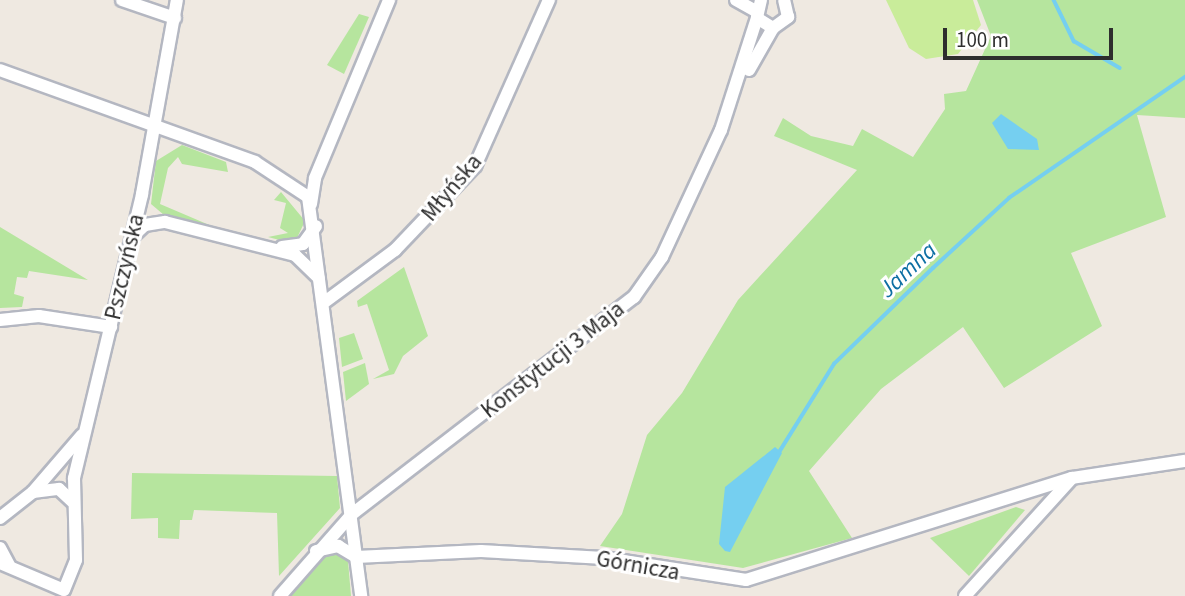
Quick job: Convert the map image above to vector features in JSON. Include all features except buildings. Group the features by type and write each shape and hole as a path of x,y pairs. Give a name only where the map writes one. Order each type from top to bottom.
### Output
{"street":[{"path":"122,0 175,18"},
{"name":"Pszczyńska","path":"64,593 76,560 72,501 85,432 142,194 177,0"},
{"path":"361,596 316,225 311,204 320,165 389,0"},
{"name":"Młyńska","path":"325,296 376,266 475,166 549,0"},
{"path":"736,0 758,10 773,28"},
{"name":"Konstytucji 3 Maja","path":"739,87 773,28 788,17 784,0"},
{"name":"Konstytucji 3 Maja","path":"280,596 316,551 352,514 634,297 667,246 722,130 739,87 758,10"},
{"path":"0,70 156,126 290,180 311,204"},
{"path":"161,100 177,134"},
{"path":"150,149 177,134"},
{"path":"290,180 320,165"},
{"path":"142,194 165,222"},
{"path":"132,236 145,225 165,222 266,246 313,265 325,296"},
{"path":"266,246 296,247 316,225"},
{"path":"0,320 25,316 111,327"},
{"name":"Pszczyńska","path":"0,518 33,492 85,432"},
{"name":"Górnicza","path":"316,551 338,546 356,557 442,549 604,558 746,580 1072,478 1185,461"},
{"path":"965,596 1072,478"},
{"path":"33,492 59,489 72,501"},
{"path":"0,548 5,564 64,593"}],"green space":[{"path":"886,0 973,0 981,25 958,54 926,59 909,48"},
{"path":"977,0 1185,0 1185,118 1137,115 1166,217 1071,253 1102,326 1004,388 963,327 881,389 809,471 852,538 743,568 600,546 622,514 647,435 682,393 738,300 857,170 774,136 783,118 811,136 853,146 862,129 913,157 945,109 944,94 966,91 991,36"},
{"path":"359,14 369,17 344,74 327,65"},
{"path":"182,145 226,162 228,172 182,164 178,157 168,168 160,204 214,227 164,215 151,204 156,161"},
{"path":"281,192 305,221 296,240 287,242 268,237 288,233 280,228 286,203 274,200"},
{"path":"0,227 88,280 29,271 27,278 17,277 14,294 24,297 22,307 0,308"},
{"path":"404,267 428,336 403,356 394,374 373,379 389,370 367,304 358,307 357,301"},
{"path":"354,333 363,359 342,367 339,338"},
{"path":"365,363 369,384 346,401 343,372"},
{"path":"132,473 337,476 340,508 279,576 277,513 194,510 192,520 180,520 179,539 158,538 158,518 131,519"},
{"path":"1016,507 1025,510 969,576 930,538"},
{"path":"333,549 348,561 351,596 287,596 313,562"}],"water":[{"path":"1001,114 1037,139 1039,150 1008,149 992,123"},
{"path":"775,447 782,453 730,552 725,551 719,544 725,487"}],"waterway":[{"path":"1054,0 1074,41 1120,68"},
{"name":"Jamna","path":"778,454 834,364 933,268 1009,198 1185,77"}]}
